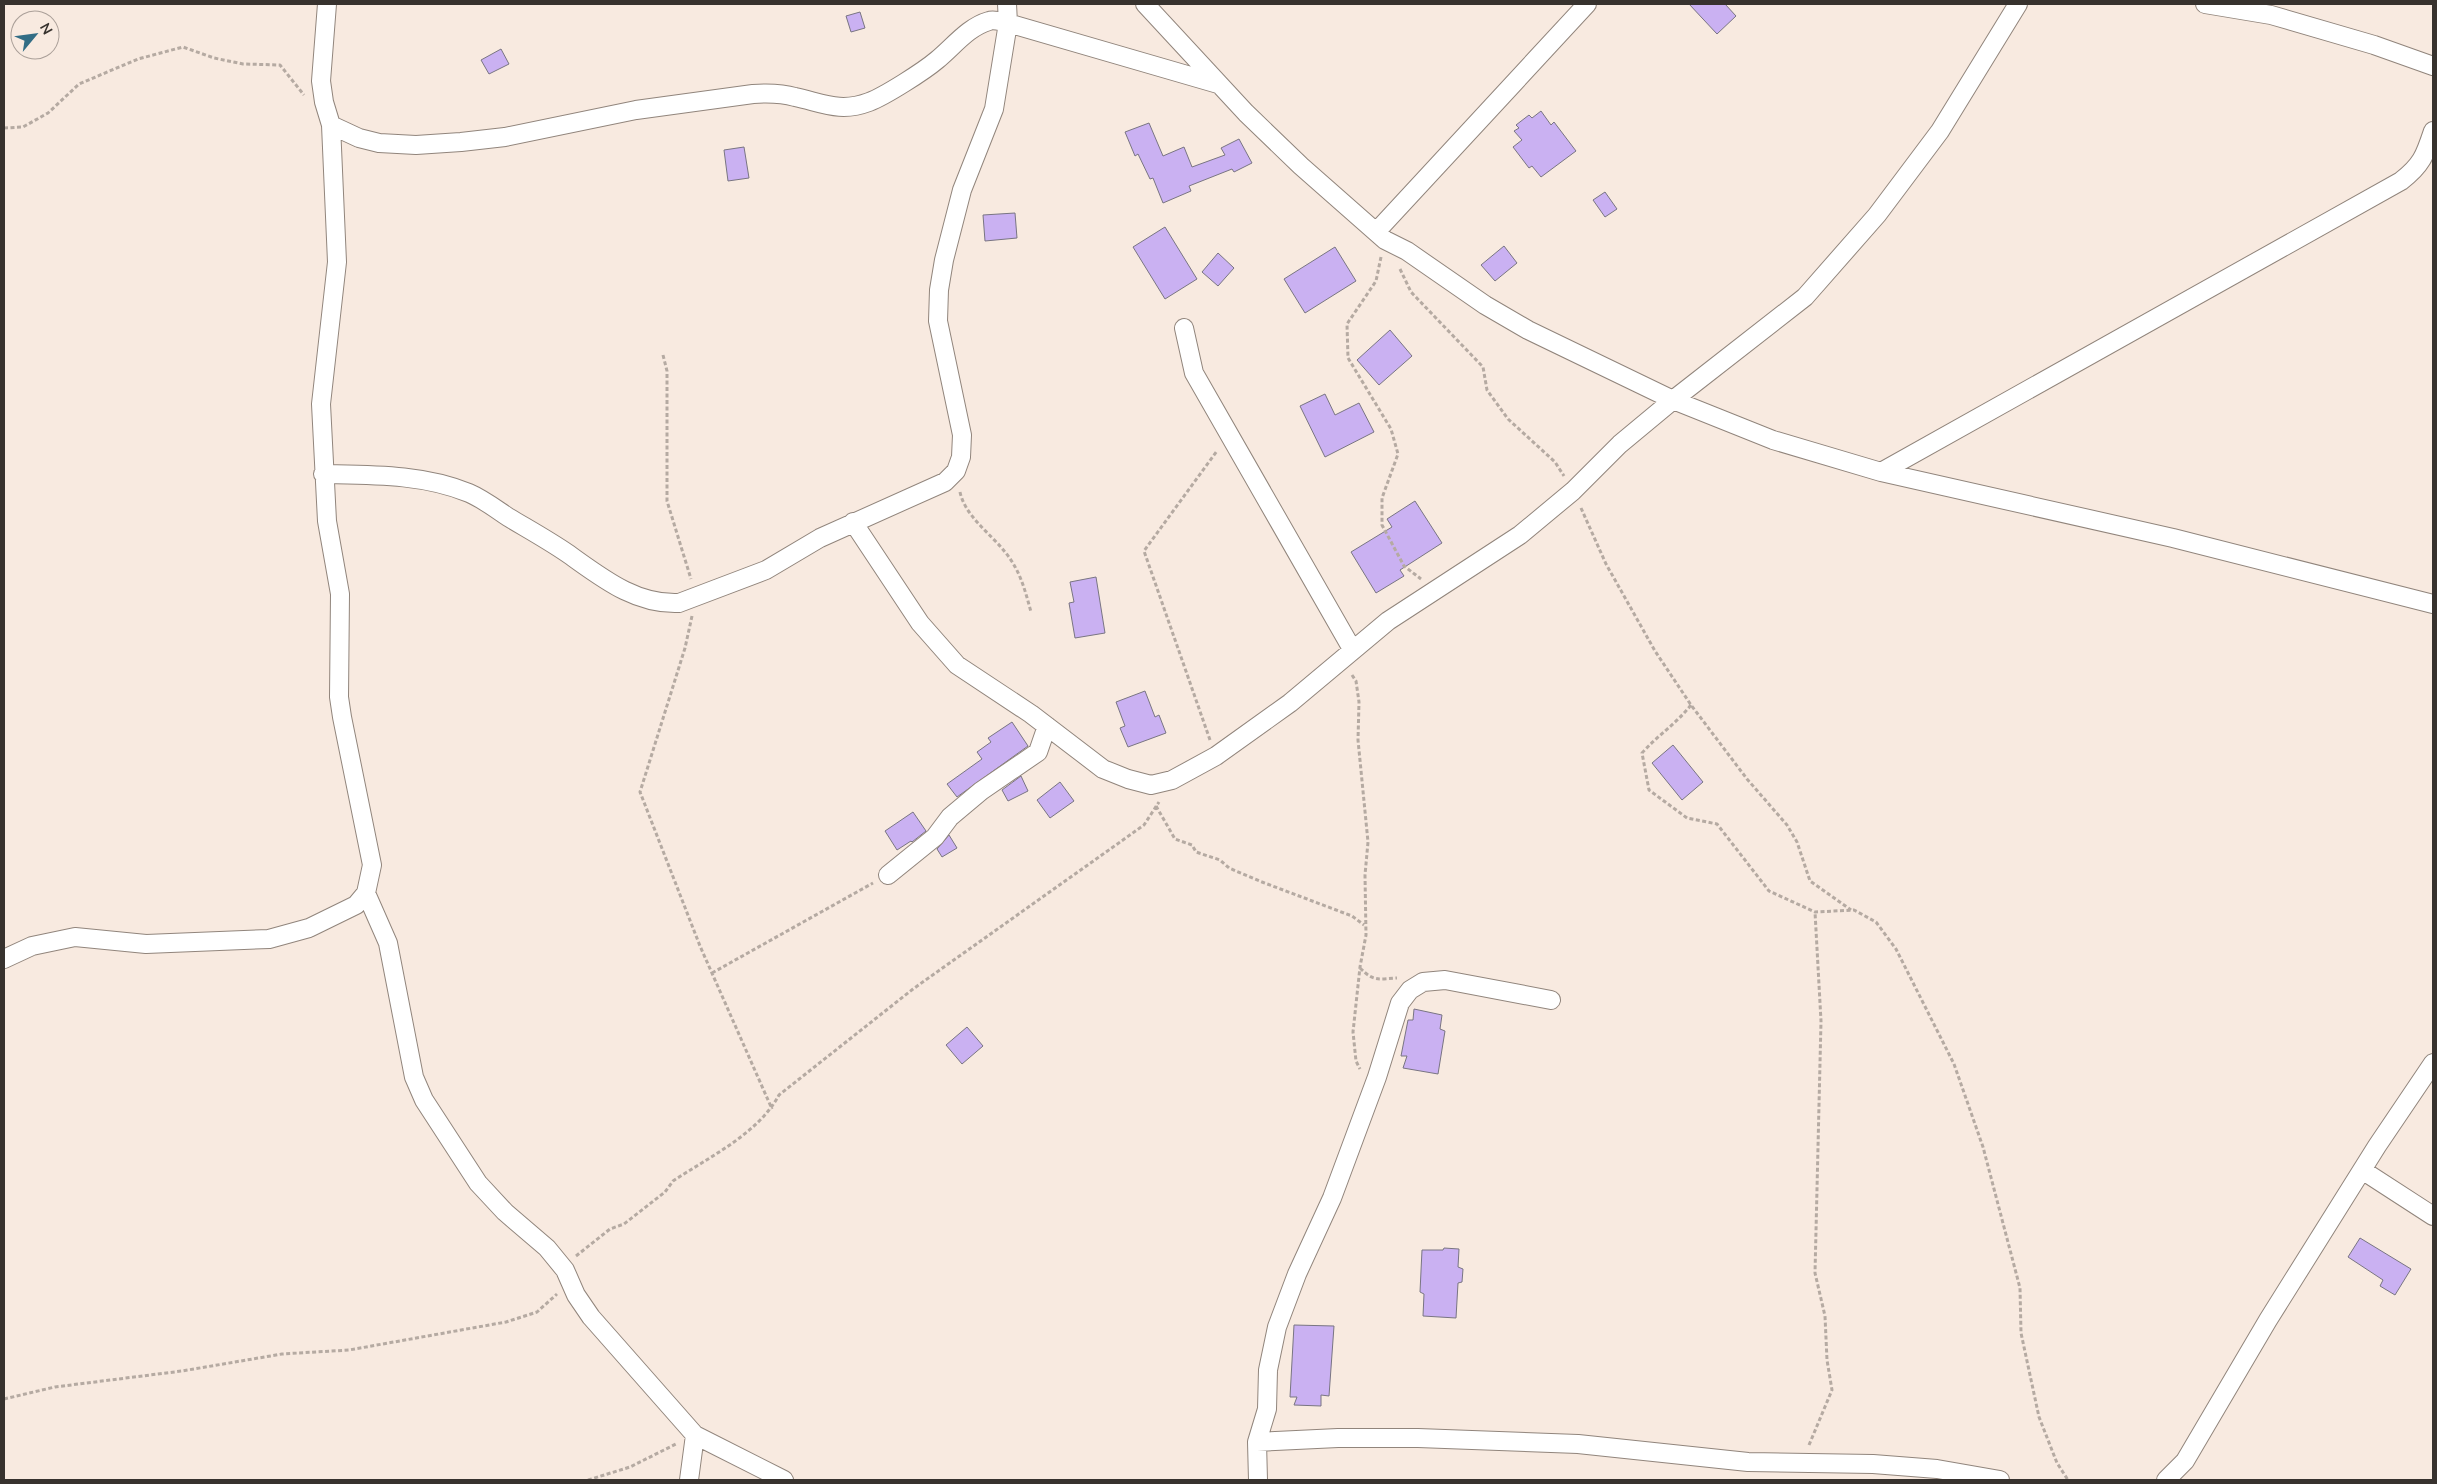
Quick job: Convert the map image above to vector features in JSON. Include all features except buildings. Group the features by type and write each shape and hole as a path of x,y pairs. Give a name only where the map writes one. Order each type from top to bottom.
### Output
{"street":[{"path":"4,959 32,946 75,937 146,944 269,939 310,928 338,915 356,905 366,893 372,865 339,697 340,594 327,521 323,474 320,404 337,262 331,125 324,102 321,81 327,4"},
{"path":"323,474 415,478 445,484 471,494 566,552 610,584 664,604 679,603 766,570 820,538 853,522 931,490 945,482 956,471 962,457 962,435 938,321 939,290 944,260 962,190 994,109 1008,23 1007,4"},
{"path":"1145,4 1219,85 1301,166 1380,236 1407,251 1485,305 1528,330 1673,400 1773,440 1881,472 2173,538 2433,604"},
{"path":"1380,236 1587,4"},
{"path":"853,522 920,623 943,652 973,677 1047,726 1103,769 1150,785 1172,780 1216,756 1290,704 1388,621 1520,534 1573,491 1620,444 1805,297 1870,223 1940,131 2018,4"},
{"path":"2205,4 2273,9 2433,66"},
{"path":"331,125 359,138 380,143 416,145 504,137 636,110 753,94 773,93 795,97 832,108 853,106 871,101 929,66 974,28 991,20 1008,23 1219,85"},
{"path":"1881,472 2401,181 2417,168 2427,151 2433,131"},
{"path":"1184,328 1194,373 1229,434 1347,654"},
{"path":"888,875 935,837 950,817 981,791 1038,752 1047,726"},
{"path":"366,893 388,943 414,1077 424,1100 478,1182 506,1212 547,1248 568,1276 576,1295 591,1316 695,1435 784,1480"},
{"path":"1258,1480 1257,1442 1267,1409 1268,1370 1277,1327 1297,1274 1332,1198 1378,1077 1400,1003 1410,990 1423,982 1445,980 1551,1000"},
{"path":"2166,1480 2185,1461 2207,1427 2268,1320 2362,1170 2433,1063"},
{"path":"2362,1170 2404,1200 2433,1216"},
{"path":"690,1480 695,1435"},
{"path":"1257,1442 1338,1438 1479,1439 1578,1444 1748,1462 1872,1464 1937,1469 2000,1480"}],"path":[{"path":"4,128 23,127 48,113 79,84 138,59 182,47 214,58 243,64 280,65 305,95"},
{"path":"1380,236 1376,281 1347,324 1348,358 1391,429 1398,454 1382,498 1382,525 1404,566 1435,591"},
{"path":"1398,266 1412,292 1482,367 1487,390 1508,419 1555,462 1573,491 1606,564 1655,651 1691,705 1747,779 1787,825 1797,842 1810,881 1852,910 1876,922 1896,950 1954,1064 1983,1147 2020,1288 2021,1333 2039,1417 2057,1463 2068,1480"},
{"path":"663,355 668,371 667,501 697,597 685,648 640,792 712,973 772,1109"},
{"path":"1216,756 1144,551 1229,434"},
{"path":"956,471 963,504 1007,553 1022,578 1031,612"},
{"path":"1347,654 1356,681 1359,702 1358,740 1368,842 1366,935 1360,967 1353,1032 1356,1061 1364,1075"},
{"path":"1691,705 1678,722 1659,734 1642,753 1650,790 1687,818 1717,824 1769,891 1815,912 1852,910"},
{"path":"4,1399 55,1387 182,1372 282,1354 349,1350 506,1322 538,1312 568,1276 579,1253 610,1229 624,1224 665,1192 673,1181 745,1133 772,1109 779,1096 912,989 1144,824 1156,808 1172,780"},
{"path":"1150,785 1156,808 1175,839 1192,845 1196,852 1220,860 1229,868 1352,916 1365,925"},
{"path":"712,973 888,875"},
{"path":"1802,1462 1832,1390 1827,1360 1826,1316 1815,1273 1821,1021 1815,912"},
{"path":"1360,967 1370,978 1381,980 1406,978 1423,982"},
{"path":"588,1480 630,1467 695,1435"}]}
